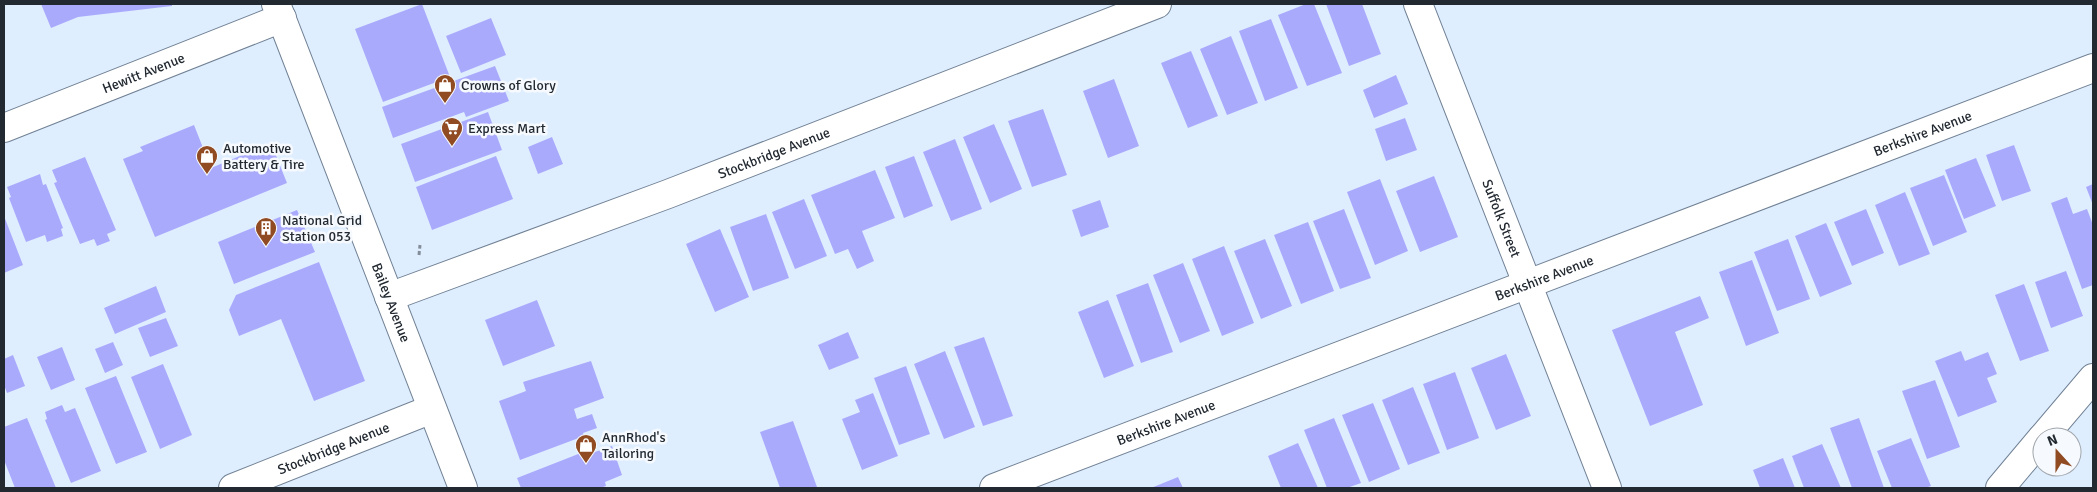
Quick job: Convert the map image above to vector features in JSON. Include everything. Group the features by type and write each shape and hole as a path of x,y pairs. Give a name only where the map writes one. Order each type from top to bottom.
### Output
{"street":[{"name":"Stockbridge Avenue","path":"389,297 678,191 1157,4"},
{"name":"Suffolk Street","path":"1418,4 1607,488"},
{"name":"Bailey Avenue","path":"279,11 462,488"},
{"name":"Hewitt Avenue","path":"4,128 279,11"},
{"name":"Berkshire Avenue","path":"994,488 2093,68"},
{"path":"2052,427 2093,378"},
{"name":"Stockbridge Avenue","path":"233,488 432,408"},
{"path":"2000,488 2032,451"}],"path":[{"path":"419,258 420,245"}],"building":[{"path":"41,4 172,4 172,6 78,17 51,28"},
{"path":"422,4 450,77 383,102 355,29"},
{"path":"1306,4 1314,4 1342,73 1307,86 1278,15"},
{"path":"1326,4 1362,4 1381,54 1349,66"},
{"path":"491,18 506,55 461,73 446,36"},
{"path":"1271,19 1298,88 1265,101 1239,31"},
{"path":"1231,36 1258,103 1227,115 1200,49"},
{"path":"1191,51 1218,116 1188,128 1161,63"},
{"name":"Crowns of Glory","path":"495,66 509,101 466,117 464,112 393,138 382,107"},
{"path":"1396,75 1408,104 1374,118 1363,90"},
{"path":"1114,79 1139,146 1108,158 1083,91"},
{"path":"1043,109 1067,175 1032,187 1008,121"},
{"name":"Express Mart","path":"488,112 502,150 415,182 401,144"},
{"path":"1405,118 1417,150 1386,161 1375,129"},
{"path":"994,124 1022,189 990,203 963,137"},
{"name":"Automotive Battery & Tire","path":"194,125 211,168 271,143 287,183 155,237 123,159 143,151 140,147"},
{"path":"552,137 563,164 538,174 528,147"},
{"path":"955,139 982,209 951,221 923,152"},
{"path":"2014,145 2031,191 2002,201 1986,155"},
{"path":"496,156 513,199 432,230 416,187"},
{"path":"914,156 933,206 904,218 885,167"},
{"path":"85,157 116,230 107,234 110,241 97,246 94,239 80,244 54,183 57,182 52,170"},
{"path":"1976,158 1996,206 1964,219 1945,170"},
{"path":"875,170 895,218 862,231 874,261 857,269 848,249 835,254 811,195"},
{"path":"40,174 43,185 46,184 63,228 61,229 63,236 47,242 45,235 26,242 9,198 11,197 7,187"},
{"path":"1944,175 1967,232 1933,246 1910,188"},
{"path":"1434,176 1458,237 1420,252 1396,191"},
{"path":"1380,179 1408,251 1375,265 1347,192"},
{"path":"2093,184 2093,205 2086,187"},
{"path":"1905,192 1930,254 1899,266 1875,205"},
{"path":"2067,197 2073,214 2087,209 2093,225 2093,285 2082,289 2051,203"},
{"path":"804,199 827,256 795,269 772,212"},
{"path":"1100,200 1109,227 1081,237 1072,210"},
{"path":"1344,209 1371,278 1340,289 1313,221"},
{"path":"1866,209 1884,253 1852,266 1834,222"},
{"name":"National Grid Station 053","path":"297,210 315,252 234,284 218,242"},
{"path":"766,214 789,278 753,291 730,227"},
{"path":"4,216 23,265 4,273"},
{"path":"1308,222 1334,291 1301,304 1274,235"},
{"path":"1826,223 1852,284 1820,297 1795,236"},
{"path":"720,229 749,297 715,312 686,244"},
{"path":"1265,239 1292,306 1261,319 1234,251"},
{"path":"1788,239 1810,299 1777,311 1754,252"},
{"path":"1224,246 1254,323 1222,336 1192,259"},
{"path":"1752,260 1779,333 1746,346 1719,272"},
{"path":"319,262 365,381 314,401 281,319 239,336 229,310 236,295"},
{"path":"1183,263 1210,331 1180,343 1153,275"},
{"path":"2066,271 2083,316 2051,328 2035,282"},
{"path":"1148,283 1173,352 1141,363 1116,295"},
{"path":"2024,284 2049,351 2020,361 1995,295"},
{"path":"156,286 166,312 115,334 104,308"},
{"path":"1700,296 1709,318 1675,332 1703,405 1650,426 1612,330"},
{"path":"537,300 555,346 503,366 485,320"},
{"path":"1108,300 1134,366 1104,378 1078,312"},
{"path":"166,318 178,346 150,357 138,328"},
{"path":"848,332 859,358 829,370 818,345"},
{"path":"984,337 1013,416 983,426 954,347"},
{"path":"113,342 123,365 105,373 95,349"},
{"path":"62,347 75,380 51,390 37,357"},
{"path":"945,351 975,427 944,439 914,364"},
{"path":"1961,351 1965,361 1988,352 1997,374 1987,378 1997,402 1958,417 1935,361"},
{"path":"1506,354 1531,416 1496,430 1471,368"},
{"path":"13,355 25,386 7,393 4,385 4,359"},
{"path":"591,361 604,398 574,409 577,419 592,414 597,428 583,433 584,436 520,460 499,401 526,391 523,382"},
{"path":"163,364 192,435 160,449 131,377"},
{"path":"906,366 930,434 899,445 874,378"},
{"path":"1455,372 1479,438 1447,450 1423,384"},
{"path":"116,376 147,452 116,464 85,388"},
{"path":"1935,380 1960,447 1927,459 1902,391"},
{"path":"1413,387 1440,453 1408,465 1382,400"},
{"path":"873,393 898,456 862,470 842,419 860,412 855,400"},
{"path":"1373,403 1400,469 1369,482 1342,415"},
{"path":"62,405 65,412 75,408 101,471 71,483 45,420 47,419 45,412"},
{"path":"27,418 56,488 15,488 4,460 4,427"},
{"path":"1334,418 1361,483 1347,488 1327,488 1304,430"},
{"path":"1859,418 1884,488 1852,488 1830,428"},
{"path":"793,421 817,487 780,488 760,432"},
{"path":"1911,438 1931,486 1925,488 1892,488 1877,451"},
{"path":"1298,443 1318,488 1281,488 1268,456"},
{"path":"1822,444 1841,488 1804,488 1792,456"},
{"name":"AnnRhod's Tailoring","path":"612,446 622,475 605,482 606,486 600,488 521,488 517,478 591,449 592,453"},
{"path":"1783,458 1795,488 1760,488 1753,470"},
{"path":"1178,477 1183,488 1151,488"}],"place":[{"name":"Crowns of Glory","path":"445,104"},
{"name":"Express Mart","path":"452,147"},
{"name":"Automotive Battery & Tire","path":"207,175"},
{"name":"National Grid Station 053","path":"266,247"},
{"name":"AnnRhod's Tailoring","path":"586,464"}]}
